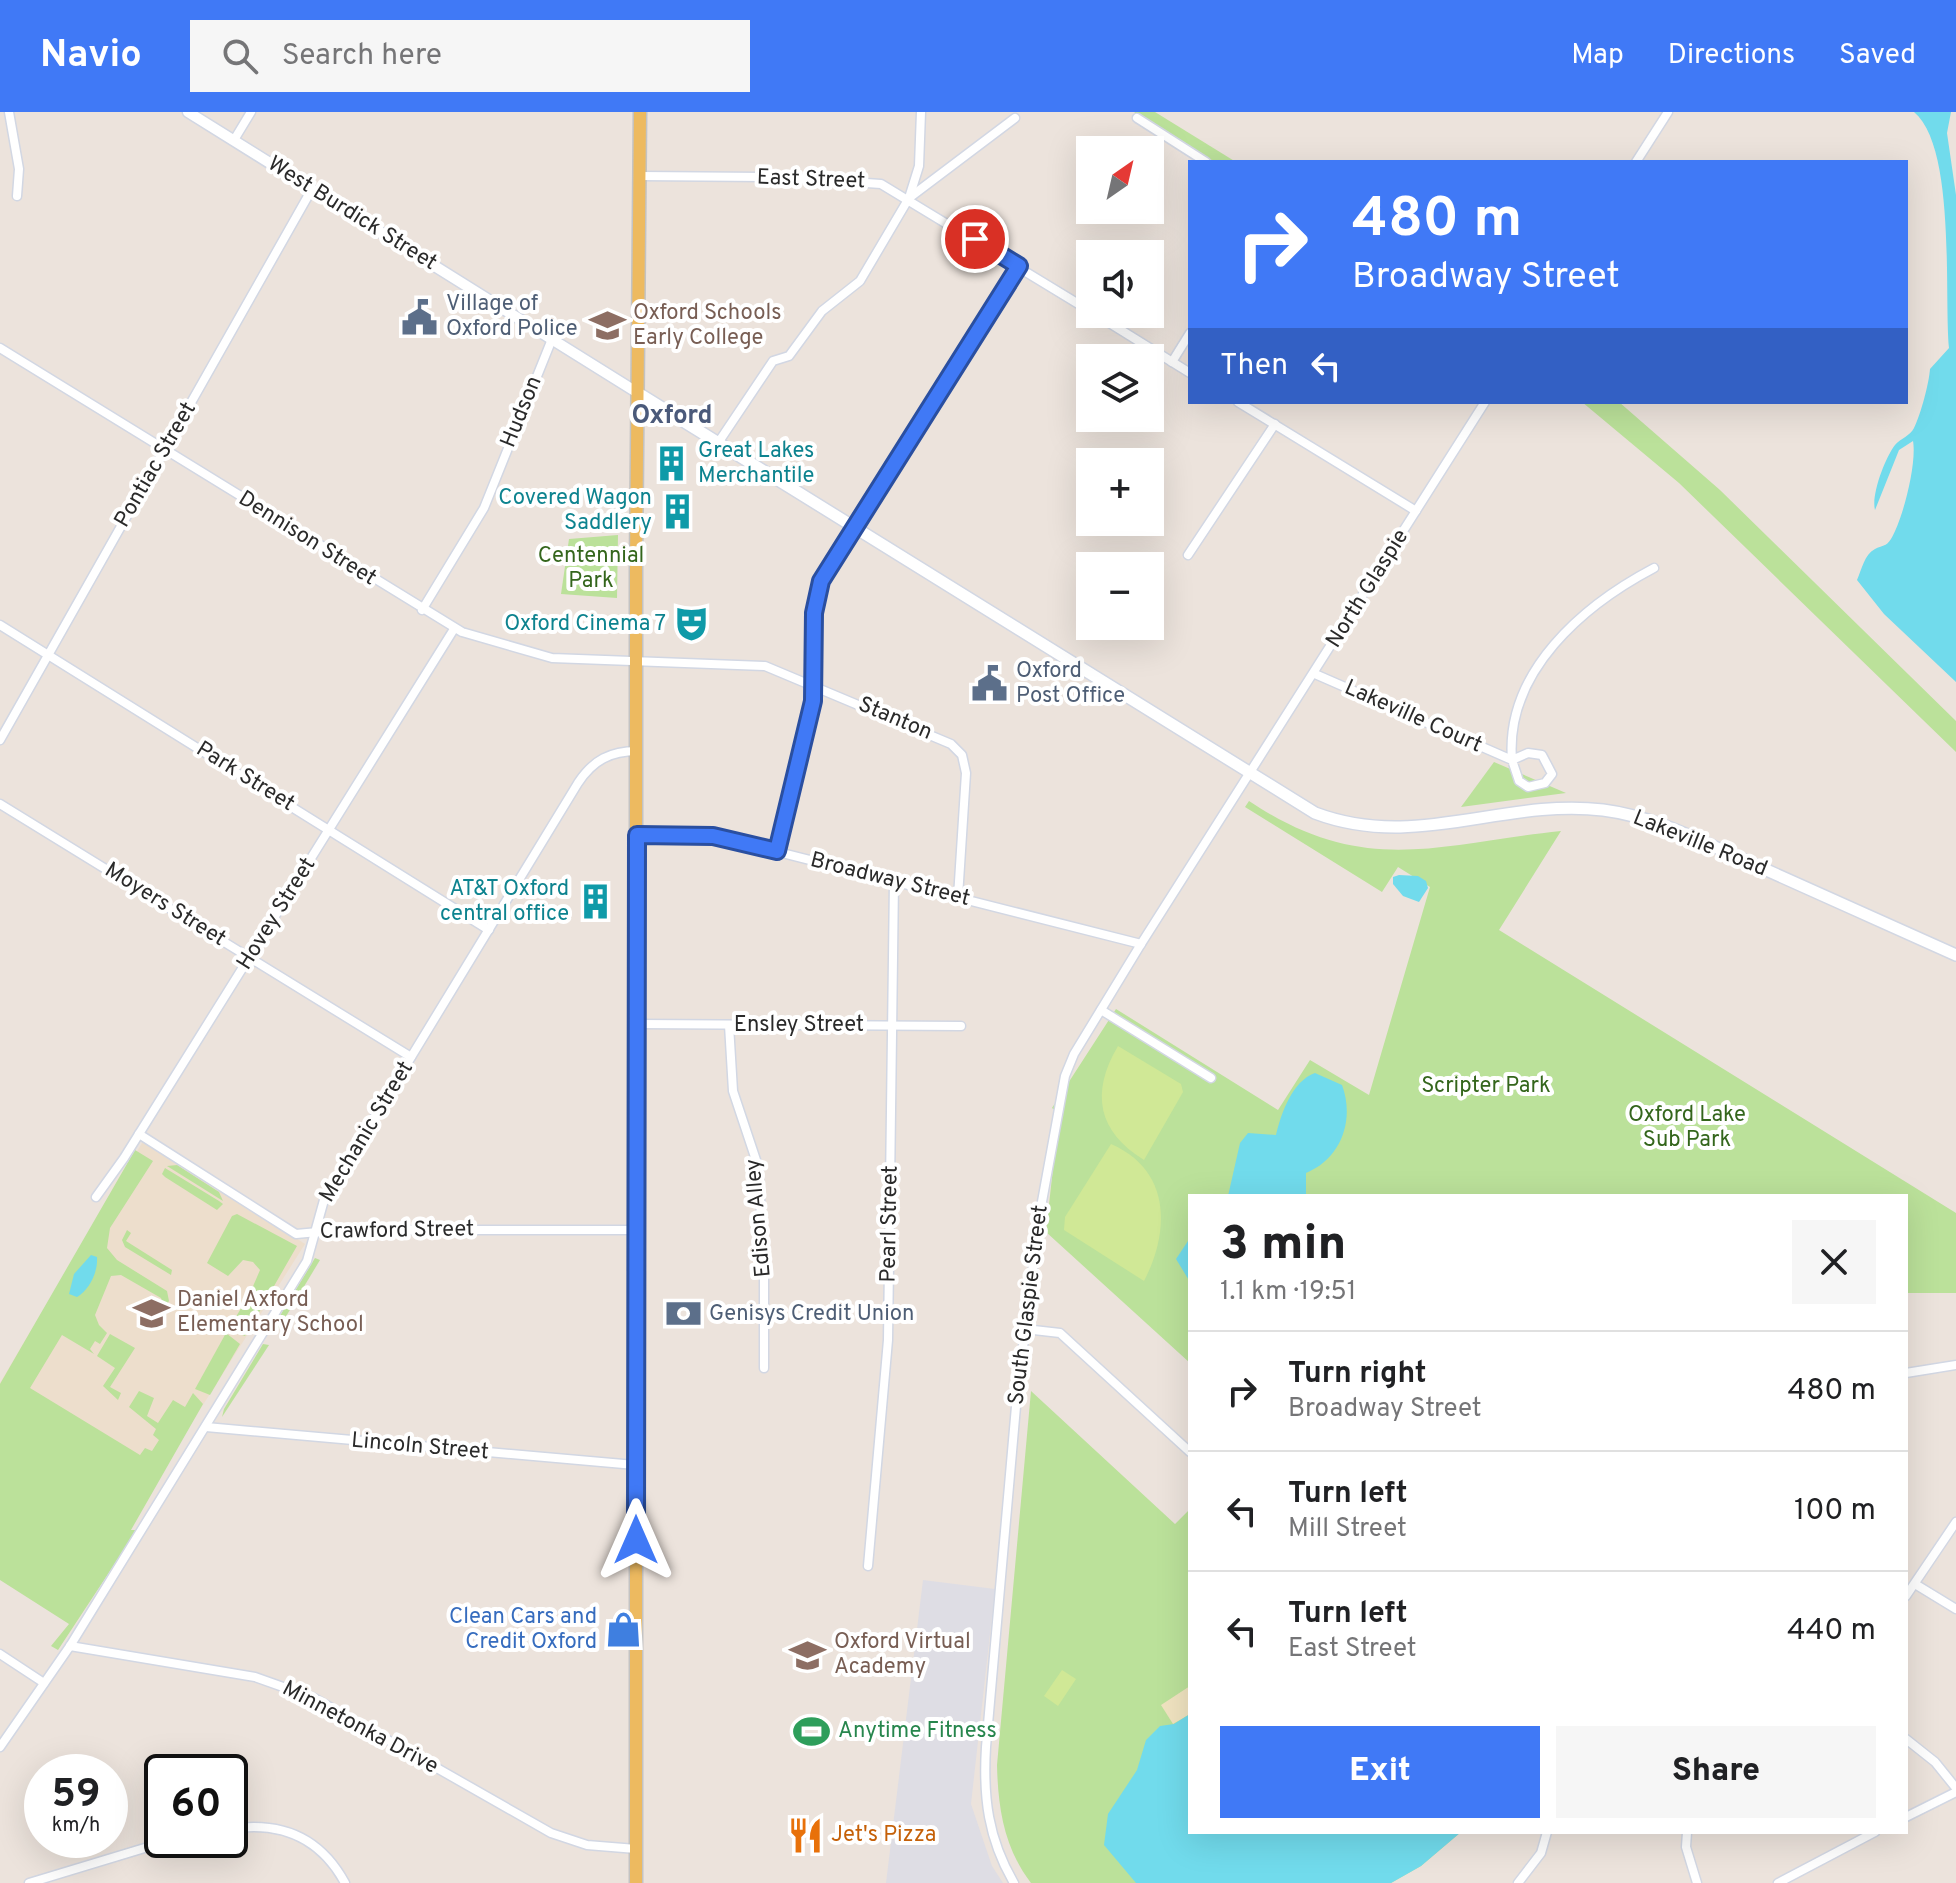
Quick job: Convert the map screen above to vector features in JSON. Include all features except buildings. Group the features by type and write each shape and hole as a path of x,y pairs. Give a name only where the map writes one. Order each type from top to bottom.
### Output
{"main road":[{"path":"636,1883 640,112"},
{"name":"Lakeville Road","path":"638,393 1315,813 1381,828 1435,827 1558,809 1593,809 1626,814 1684,834 1956,955"}],"street":[{"path":"9,112 19,169 17,196"},
{"name":"West Burdick Street","path":"188,112 638,393"},
{"path":"234,140 251,112"},
{"path":"718,443 773,361 789,356 822,311 860,281 909,198 919,166 921,112"},
{"path":"1637,160 1668,112"},
{"path":"909,198 1015,118"},
{"path":"1137,118 1203,160"},
{"name":"East Street","path":"640,176 881,184 909,198 1076,302"},
{"name":"Pontiac Street","path":"0,740 312,189"},
{"path":"777,851 814,685 816,597 854,528 1019,266"},
{"path":"1117,328 1188,372"},
{"path":"1172,362 1188,336"},
{"name":"Hudson","path":"422,610 484,508 552,339"},
{"name":"Dennison Street","path":"0,348 454,629 542,656 638,663"},
{"path":"1241,404 1416,511"},
{"name":"North Glaspie","path":"1249,774 1484,404"},
{"path":"1188,555 1275,424"},
{"path":"1512,760 1511,745 1522,704 1533,676 1550,649 1594,603 1654,568"},
{"name":"Park Street","path":"0,625 489,930"},
{"name":"Hovey Street","path":"96,1197 139,1134 454,629"},
{"name":"Stanton","path":"638,663 751,663 814,685 941,739 960,753 966,780 958,897"},
{"name":"Lakeville Court","path":"1315,674 1512,760 1528,753 1542,755 1552,774 1545,783 1528,787 1519,781 1512,760"},
{"name":"Mechanic Street","path":"0,1747 70,1646 307,1261 324,1200 587,771 610,754 637,751"},
{"name":"South Glaspie Street","path":"1014,1883 999,1858 989,1825 983,1787 1025,1329 1039,1218 1065,1076 1141,944 1249,774"},
{"name":"Moyers Street","path":"0,804 411,1057"},
{"name":"Broadway Street","path":"637,835 713,836 1141,944"},
{"name":"Pearl Street","path":"868,1566 887,1366 894,881"},
{"path":"1101,1010 1211,1078"},
{"name":"Ensley Street","path":"637,1024 961,1026"},
{"name":"Edison Alley","path":"729,1025 733,1091 758,1166 764,1264 764,1368"},
{"name":"Crawford Street","path":"139,1134 296,1234 636,1230"},
{"path":"1025,1329 1060,1333 1188,1450"},
{"path":"1908,1373 1956,1365"},
{"name":"Lincoln Street","path":"206,1427 635,1465"},
{"path":"1908,1593 1956,1522"},
{"path":"1915,1584 1956,1609"},
{"name":"Minnetonka Drive","path":"70,1646 276,1682 324,1704 551,1833 600,1848 636,1843"},
{"path":"0,1654 44,1683"},
{"path":"1908,1741 1935,1762 1956,1790 1908,1816"},
{"path":"248,1828 271,1826 292,1831 334,1863 345,1883"},
{"path":"1518,1883 1541,1853 1546,1834"},
{"path":"1687,1834 1686,1847 1697,1883"},
{"path":"1778,1883 1871,1834"},
{"path":"29,1883 144,1848"}],"shaded area":[{"name":"Daniel Axford Elementary School","path":"145,1138 305,1244 137,1509 0,1580 0,1383"},
{"path":"923,1580 995,1589 971,1804 992,1866 1003,1883 886,1883"}],"green space":[{"path":"1134,112 1155,112 1233,160 1212,160"},
{"path":"1584,404 1621,404 1720,490 1956,721 1956,752 1679,483"},
{"name":"Centennial Park","path":"618,535 617,598 561,594 569,539"},
{"path":"1494,762 1566,793 1461,807"},
{"name":"Scripter Park","path":"1249,801 1290,825 1329,840 1366,848 1438,848 1561,831 1499,930 1956,1213 1956,1293 1908,1293 1908,1194 1188,1194 1188,1361 1046,1232 1059,1113 1052,1108 1116,1009 1278,1110 1310,1060 1369,1095 1430,887 1398,867 1382,892 1245,807"},
{"path":"1118,1046 1181,1084 1183,1092 1144,1160 1117,1137 1103,1110 1104,1080"},
{"path":"1111,1144 1131,1155 1145,1169 1155,1186 1160,1204 1158,1242 1144,1281 1064,1230 1065,1217"},
{"path":"135,1150 153,1161 110,1228 107,1248 117,1260 167,1291 169,1301 164,1309 161,1298 121,1275 111,1276 95,1315 107,1333 100,1344 95,1341 90,1349 94,1354 62,1335 30,1388 140,1455 145,1448 152,1451 159,1440 153,1435 156,1429 129,1407 139,1391 154,1398 147,1416 158,1423 173,1400 185,1407 193,1393 203,1404 131,1530 137,1530 58,1650 51,1646 69,1624 0,1580 0,1384"},
{"path":"177,1165 219,1192 223,1201 167,1166"},
{"path":"165,1168 223,1204 217,1210 165,1177 162,1174"},
{"path":"237,1214 297,1246 266,1300 251,1291 260,1270 253,1262 243,1260 228,1276 207,1263 232,1216"},
{"path":"127,1230 131,1233 126,1241 172,1270 171,1275 125,1247 122,1240"},
{"path":"315,1258 320,1260 279,1328 275,1324"},
{"path":"249,1295 264,1304 245,1336 228,1330"},
{"path":"226,1333 240,1344 210,1395 195,1389"},
{"path":"110,1334 135,1348 110,1387 121,1393 118,1400 103,1386 115,1368 97,1356"},
{"path":"263,1344 269,1345 222,1417 224,1409"},
{"path":"1031,1391 1175,1524 1188,1511 1188,1834 1459,1834 1421,1866 1391,1883 1031,1883 1014,1856 1004,1827 997,1765"},
{"path":"1062,1670 1076,1679 1058,1706 1044,1696"}],"sand":[{"path":"1188,1687 1188,1715 1173,1724 1161,1705"}],"water":[{"path":"1914,112 1951,112 1947,133 1956,195 1956,682 1884,614 1857,580 1868,555 1887,543 1896,530 1911,476 1913,441 1899,450 1875,510 1877,486 1891,451 1914,428 1930,369 1949,348 1942,188 1927,130"},
{"path":"1418,876 1426,881 1428,888 1419,902 1403,896 1393,884 1393,877"},
{"path":"1315,1073 1342,1085 1347,1112 1346,1125 1336,1148 1318,1167 1306,1173 1306,1194 1228,1194 1240,1143 1248,1133 1276,1135 1284,1108 1307,1077"},
{"path":"1188,1241 1188,1279 1176,1259"},
{"path":"91,1255 97,1257 92,1280 77,1297 69,1294 74,1274"},
{"path":"1188,1715 1188,1834 1459,1834 1421,1866 1391,1883 1136,1883 1104,1845 1108,1814 1137,1770 1146,1740 1160,1726 1174,1724"}],"place":[{"name":"Village of Oxford Police","path":"420,317"},
{"name":"Oxford Schools Early College","path":"607,326"},
{"name":"Great Lakes Merchantile","path":"672,464"},
{"name":"Covered Wagon Saddlery","path":"678,511"},
{"name":"Oxford Cinema 7","path":"692,624"},
{"name":"Oxford Post Office","path":"990,684"},
{"name":"AT&T Oxford central office","path":"595,902"},
{"name":"Daniel Axford Elementary School","path":"151,1313"},
{"name":"Genisys Credit Union","path":"683,1314"},
{"name":"Clean Cars and Credit Oxford","path":"623,1630"},
{"name":"Oxford Virtual Academy","path":"808,1655"},
{"name":"Anytime Fitness","path":"812,1731"},
{"name":"Jet's Pizza","path":"805,1835"}],"district":[{"name":"Oxford","path":"672,416"}],"route":[{"path":"636,1540 637,835 713,836 777,851 813,701 814,613 821,581 1019,266 975,239"}],"park label":[{"name":"Oxford Lake Sub Park","path":"1687,1128"}]}
